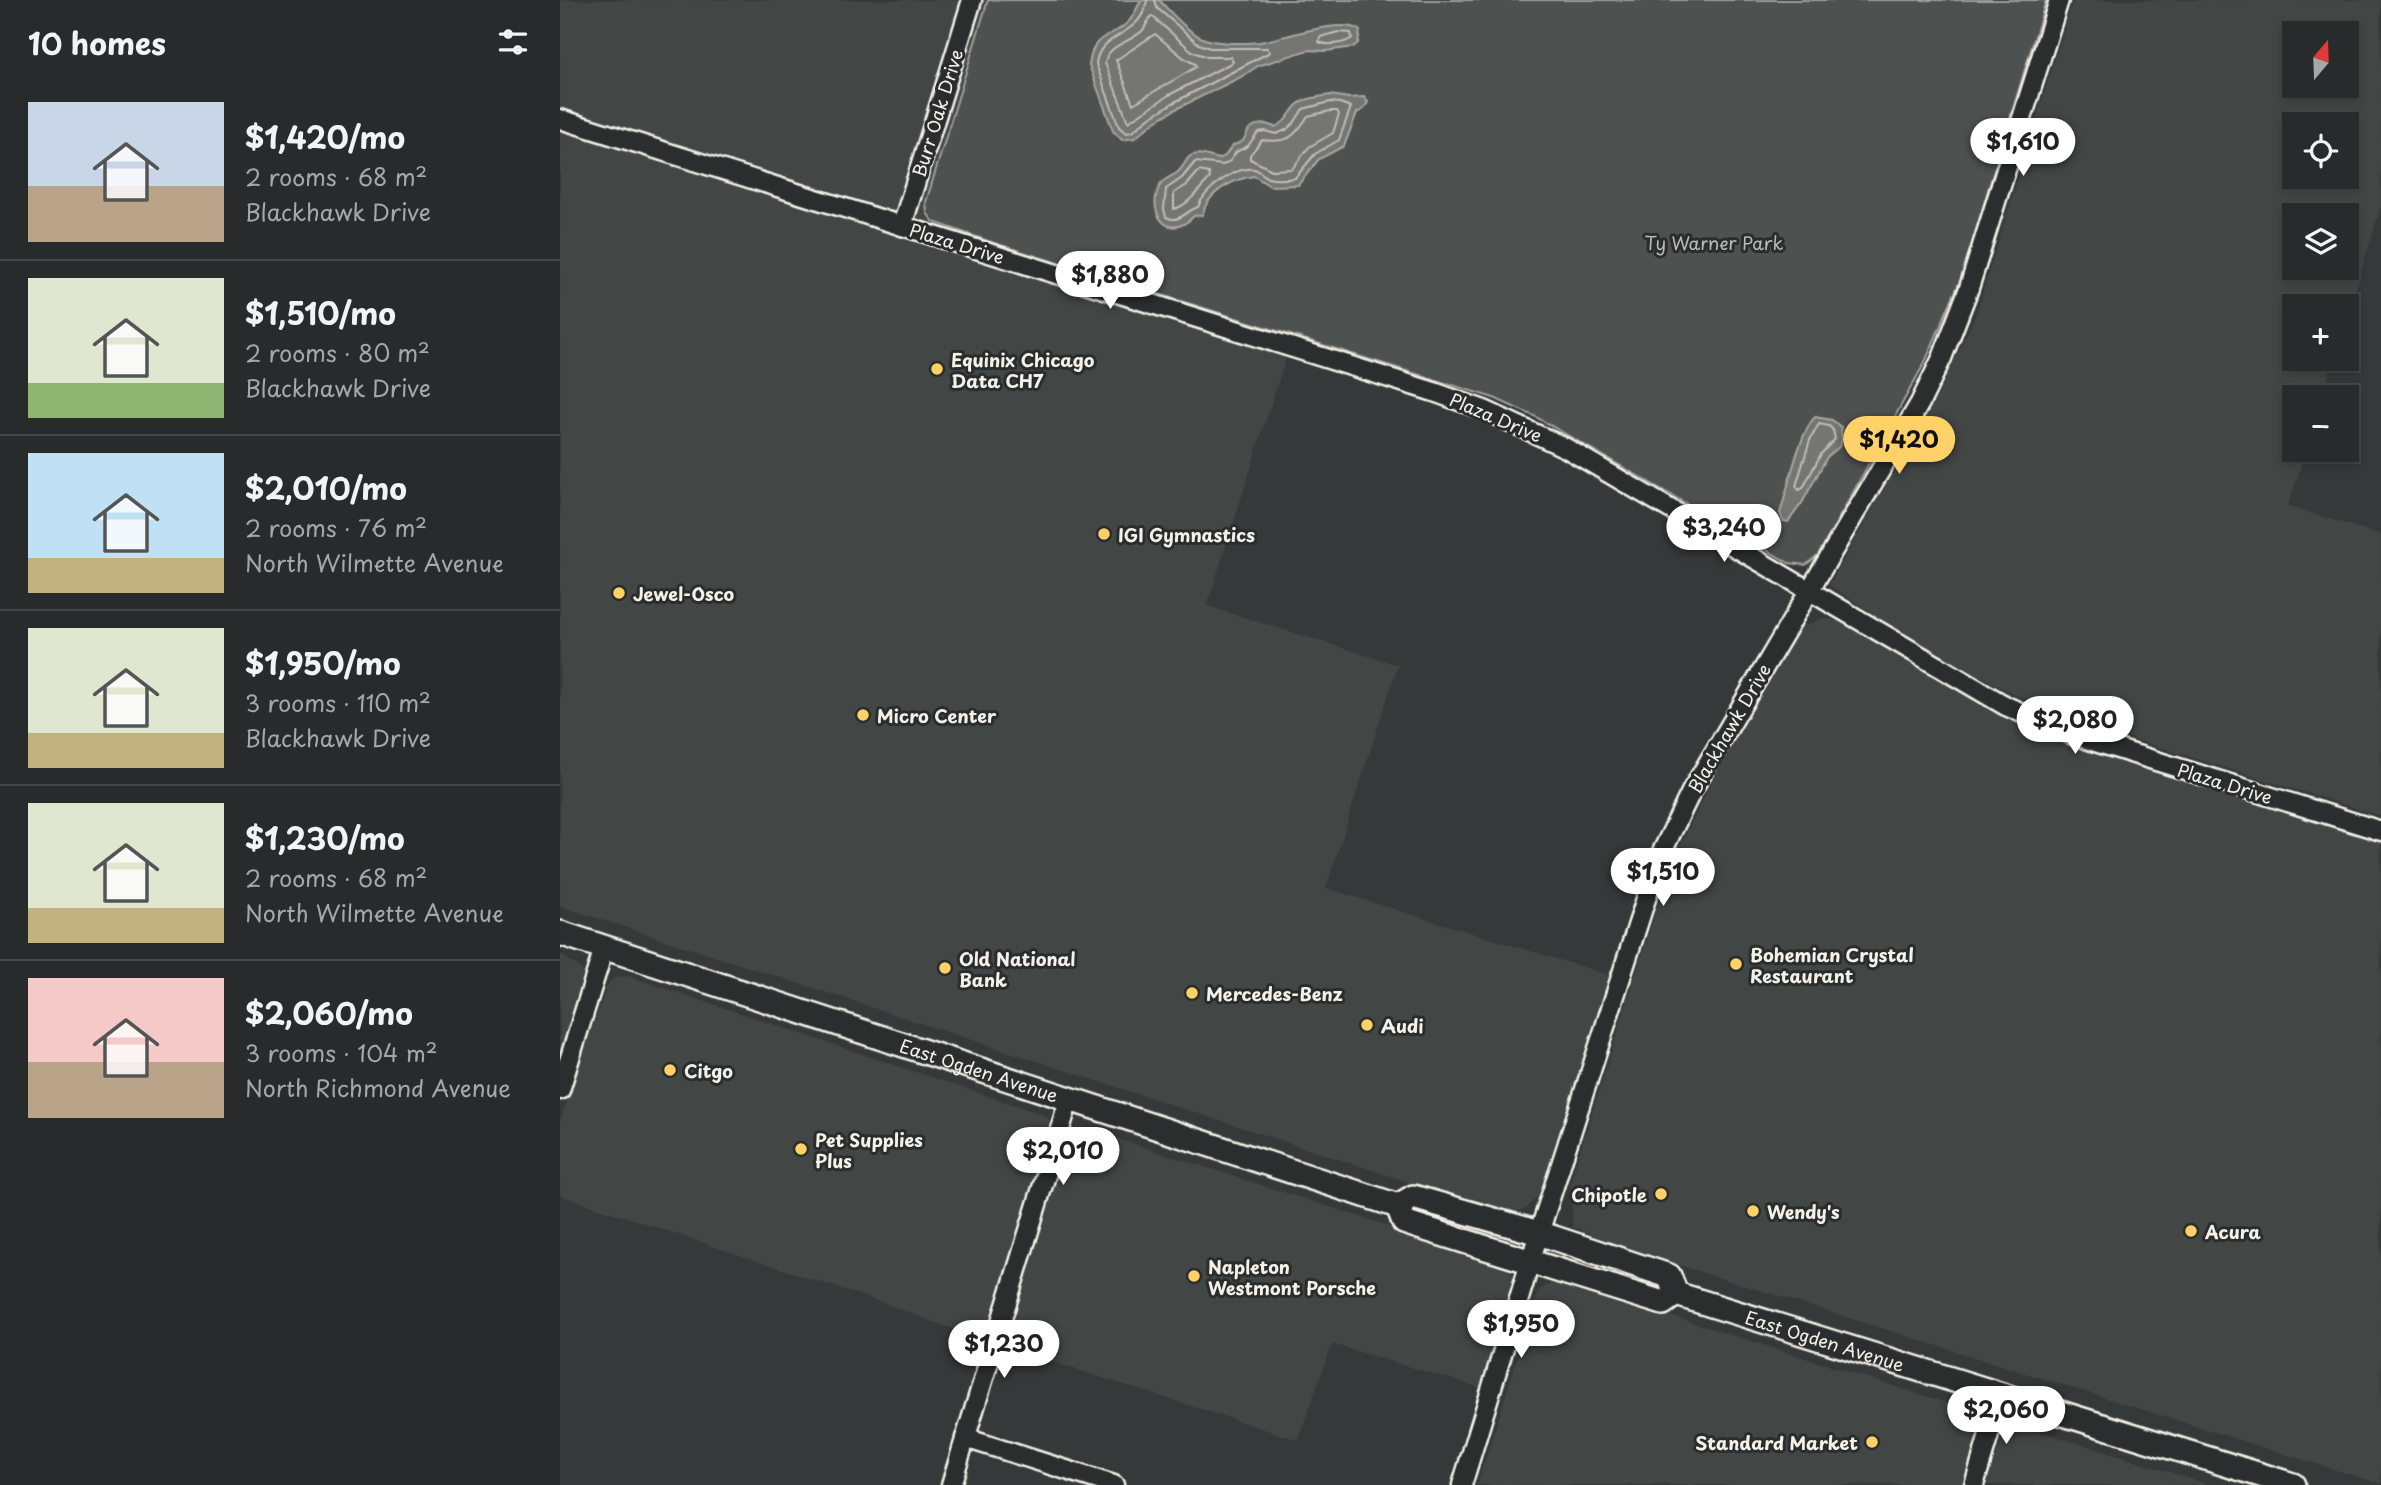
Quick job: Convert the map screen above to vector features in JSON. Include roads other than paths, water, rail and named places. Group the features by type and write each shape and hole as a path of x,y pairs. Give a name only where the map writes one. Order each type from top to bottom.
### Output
{"main road":[{"name":"East Ogden Avenue","path":"560,933 1398,1206 1413,1197 1539,1233 1669,1276 1676,1294"},
{"name":"East Ogden Avenue","path":"1398,1206 1404,1222 1530,1262 1663,1303 1676,1294"},
{"name":"East Ogden Avenue","path":"1676,1294 2293,1485"}],"street":[{"name":"Burr Oak Drive","path":"902,226 972,0"},
{"name":"Blackhawk Drive","path":"1462,1485 1539,1233 1661,854 1692,790 1920,403 1942,359 1969,288 2059,0"},
{"name":"Plaza Drive","path":"560,120 1484,410 1566,448 1997,701 2063,730 2381,831"},
{"path":"560,1090 604,948"},
{"path":"951,1485 1069,1100"},
{"path":"1974,1485 2001,1395"},
{"path":"965,1438 1114,1485"}],"water":[{"path":"1142,0 1159,0 1186,27 1211,41 1259,42 1314,29 1341,26 1360,31 1358,43 1353,47 1326,51 1308,50 1258,66 1176,109 1135,138 1122,140 1113,131 1089,65 1095,45 1124,26"},
{"path":"1330,95 1364,97 1368,102 1364,109 1357,113 1344,146 1319,159 1298,185 1270,186 1254,176 1247,177 1220,189 1205,206 1202,215 1194,216 1184,224 1175,227 1161,220 1155,203 1157,193 1161,184 1178,172 1188,158 1199,154 1219,159 1225,156 1232,146 1243,141 1249,129 1266,124 1275,127 1285,121 1299,103"},
{"path":"1815,417 1832,420 1841,427 1842,440 1839,447 1827,457 1802,503 1788,522 1783,521 1780,513 1794,462 1804,435"}],"place":[{"name":"Equinix Chicago Data CH7","path":"937,369"},
{"name":"IGI Gymnastics","path":"1104,534"},
{"name":"Jewel-Osco","path":"619,593"},
{"name":"Micro Center","path":"863,715"},
{"name":"Bohemian Crystal Restaurant","path":"1736,964"},
{"name":"Old National Bank","path":"945,968"},
{"name":"Mercedes-Benz","path":"1192,993"},
{"name":"Audi","path":"1367,1025"},
{"name":"Citgo","path":"670,1070"},
{"name":"Pet Supplies Plus","path":"801,1149"},
{"name":"Chipotle","path":"1661,1194"},
{"name":"Wendy's","path":"1753,1211"},
{"name":"Acura","path":"2191,1231"},
{"name":"Napleton Westmont Porsche","path":"1194,1276"},
{"name":"Standard Market","path":"1872,1442"}],"park label":[{"name":"Ty Warner Park","path":"1714,242"}]}
